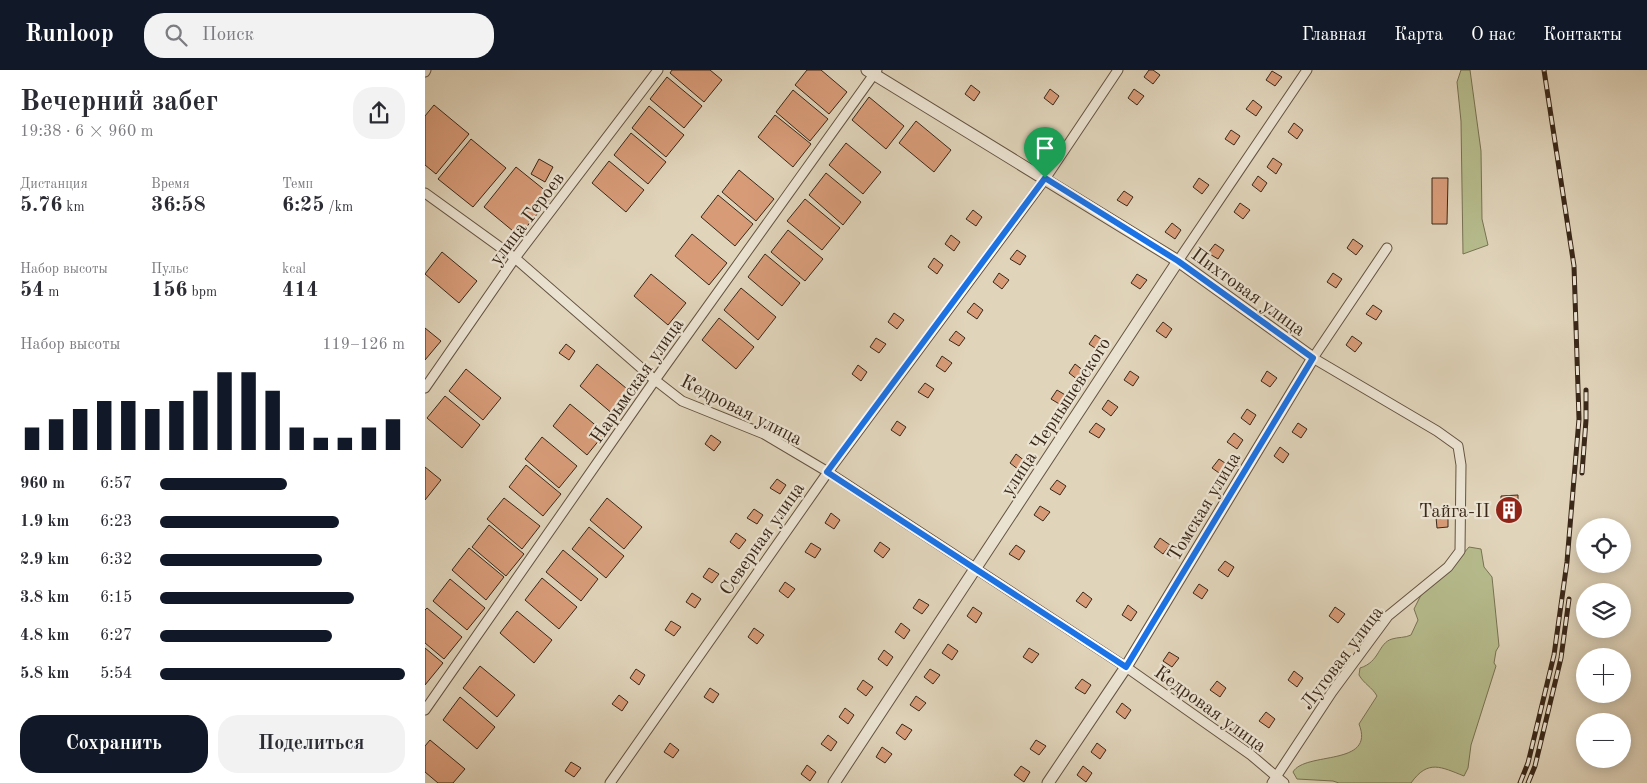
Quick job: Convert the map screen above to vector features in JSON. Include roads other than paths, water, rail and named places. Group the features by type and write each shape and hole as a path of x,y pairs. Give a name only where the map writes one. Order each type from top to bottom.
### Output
{"street":[{"name":"улица Героев","path":"425,388 515,258 658,70"},
{"name":"Северная улица","path":"610,783 827,472 1045,178 1118,70"},
{"name":"улица Чернышевского","path":"834,783 1178,261 1307,70"},
{"name":"Пихтовая улица","path":"872,72 1178,261 1313,358 1437,430 1458,446"},
{"name":"Нарымская улица","path":"425,710 872,72"},
{"name":"Кедровая улица","path":"425,193 515,258 655,380 682,401 764,434 827,472 1126,667 1251,755 1274,780 1284,783"},
{"name":"Томская улица","path":"1048,783 1126,667 1313,358 1387,248"},
{"name":"Луговая улица","path":"1274,780 1332,692 1388,616 1448,567 1460,551 1461,465 1458,446"}],"railway":[{"path":"1520,783 1528,763 1554,655 1567,562 1579,419 1574,266 1544,70"},
{"path":"1582,473 1586,390"},
{"path":"1528,783 1535,766 1561,658 1569,599"}],"place":[{"name":"Тайга-II","path":"1509,510"}]}
